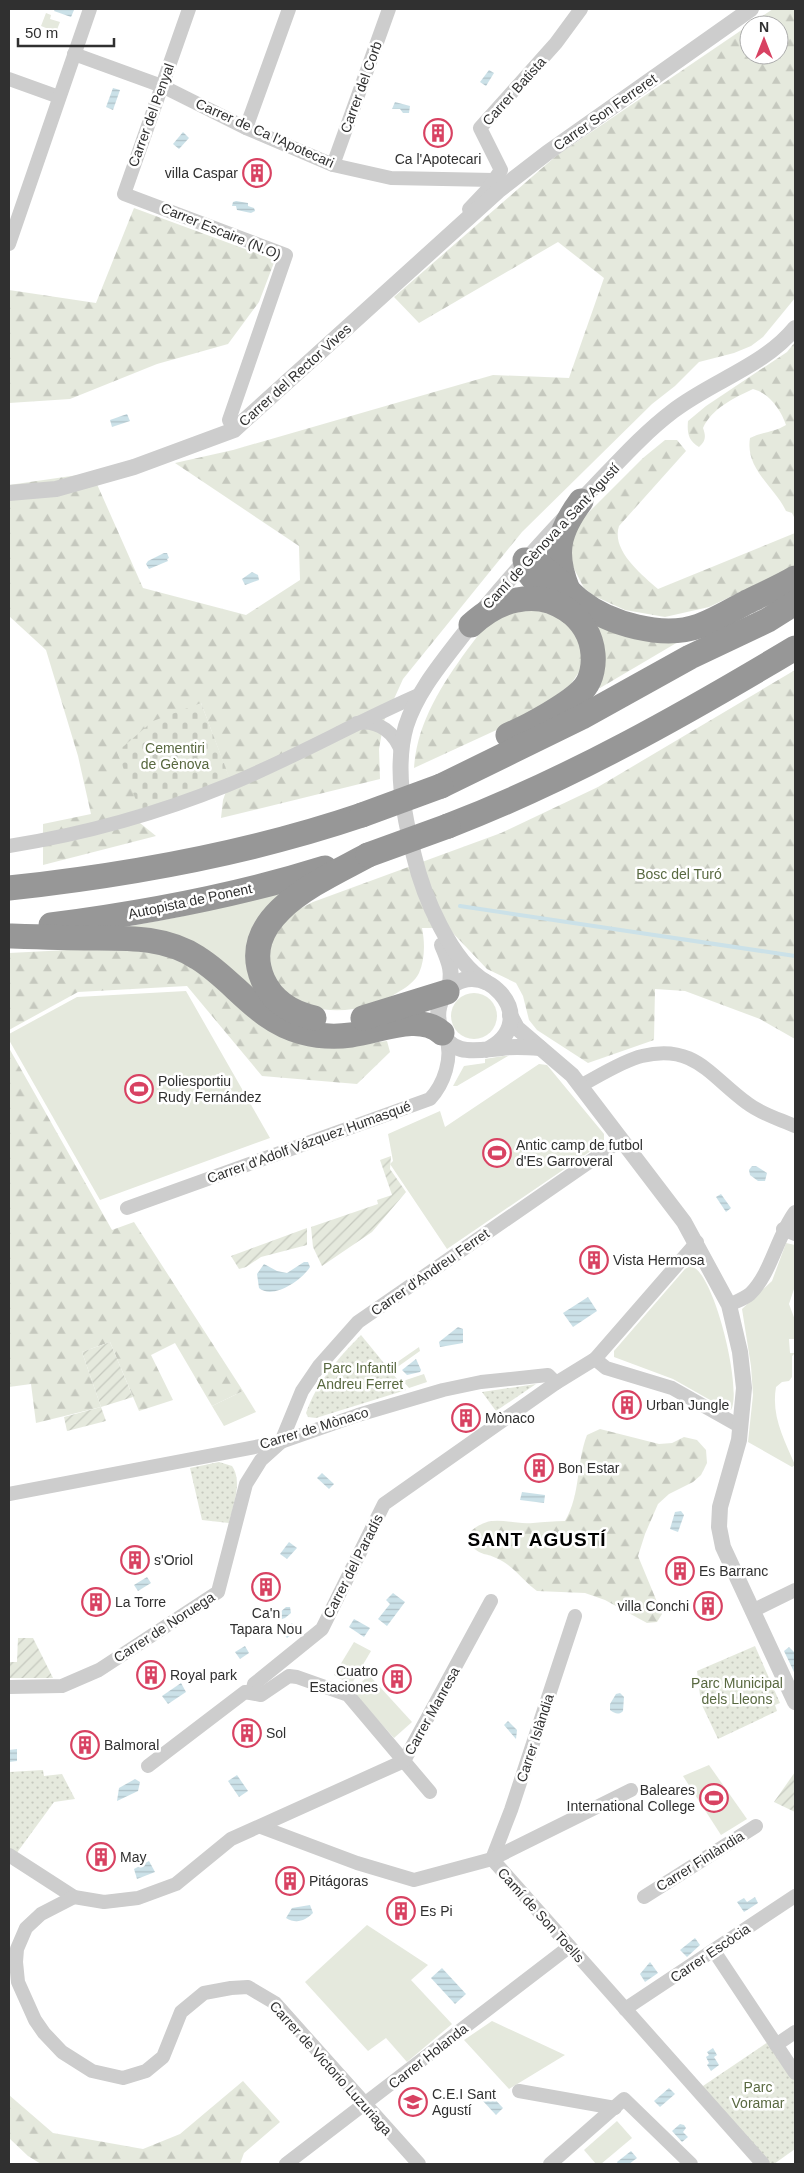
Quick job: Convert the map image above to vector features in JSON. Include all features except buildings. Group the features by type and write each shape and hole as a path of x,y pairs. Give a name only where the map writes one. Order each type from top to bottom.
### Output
{"highway":[{"path":"441,786 479,748 524,729 567,702 585,687 593,667 592,645 586,628 568,601 560,570 559,545 568,520 581,501"},
{"path":"525,560 528,572 532,577 568,601 589,608 611,619 642,628 676,630 698,626 795,578"},
{"path":"690,657 761,606 795,586"},
{"path":"470,625 491,610 516,600 540,599 555,604 568,601"},
{"path":"9,888 85,879 196,860 296,836 362,815 441,786 582,718 690,657 768,620 795,603"},
{"path":"447,992 363,1018 333,1021 311,1018 293,1012 280,1003 267,987 261,975 259,952 262,938 272,918 298,895 368,855 448,826 544,786 611,753 723,691 795,648"},
{"name":"Autopista de Ponent","path":"9,930 94,919 185,903 281,881 368,855"},
{"path":"9,936 134,938 169,944 189,952 212,968 253,1006 268,1017 302,1032 331,1036 350,1035 403,1025 425,1024 431,1025 444,1036"}],"street":[{"path":"9,244 90,9"},
{"name":"Carrer del Penyal","path":"124,194 189,9"},
{"path":"246,128 289,9"},
{"name":"Carrer del Corb","path":"333,165 389,9"},
{"name":"Carrer Batista","path":"494,180 501,167 480,128 556,43 581,9"},
{"name":"Carrer Son Ferreret","path":"464,222 498,191 547,153 751,9"},
{"name":"Carrer de Ca l'Apotecari","path":"74,54 162,86 246,128 333,165 391,178 494,180"},
{"path":"9,79 59,97"},
{"path":"464,222 460,218 494,180"},
{"name":"Carrer Escaire (N.O)","path":"124,194 286,255 228,420 234,430"},
{"name":"Carrer del Rector Vives","path":"9,493 56,489 134,467 234,430 464,222"},
{"name":"Camí de Gènova a Sant Agustí","path":"486,982 475,975 462,962 438,923 416,868 403,788 402,754 406,725 421,694 437,668 470,625 525,560 581,501 666,416 700,392 771,352 795,328"},
{"path":"9,846 63,837 109,826 172,805 234,782 421,694"},
{"path":"356,723 373,723 389,732 398,742 402,754"},
{"name":"Camí de Gènova a Sant Agustí","path":"438,923 441,942 451,966 451,982 447,992"},
{"path":"540,1048 511,1047 481,1051 458,1048 444,1036 438,1019 439,1009 447,992 455,985 465,981 486,982 497,987 505,997 517,1028 564,1066 684,1222 729,1305 740,1352 743,1379 741,1427 733,1464 720,1507 719,1527 723,1547 795,1702"},
{"path":"443,1079 459,1059 497,1044 507,1032 510,1014"},
{"name":"Carrer d'Adolf Vázquez Humasqué","path":"127,1208 430,1099 443,1079 448,1059 449,1046 444,1036"},
{"path":"580,1086 639,1056 667,1053 682,1055 697,1061 753,1107 795,1126"},
{"name":"Carrer d'Andreu Ferret","path":"281,1442 302,1392 319,1366 358,1322 621,1140"},
{"path":"729,1305 749,1294 762,1279 789,1232 795,1212"},
{"path":"696,1242 595,1359 606,1368 672,1388 741,1427"},
{"name":"Carrer del Paradís","path":"252,1693 254,1684 322,1629 384,1504 556,1383 595,1359"},
{"name":"Carrer de Mònaco","path":"9,1494 281,1442 358,1415 443,1390 481,1382 548,1375 556,1383"},
{"name":"Carrer de Noruega","path":"9,1687 62,1686 99,1670 218,1592 246,1484 262,1460 281,1442"},
{"path":"752,1611 795,1590"},
{"name":"Carrer Manresa","path":"260,1827 404,1761 491,1601"},
{"name":"Carrer Islàndia","path":"492,1859 511,1810 575,1616"},
{"path":"148,1766 245,1692 261,1695 289,1676 297,1677 348,1695 430,1792"},
{"path":"492,1859 631,1790"},
{"name":"Carrer Finlàndia","path":"644,1897 756,1826"},
{"path":"9,1855 74,1897 104,1902 138,1898 176,1884 232,1839 260,1827"},
{"name":"Camí de Son Toells","path":"260,1827 357,1863 414,1880 492,1859 763,2164"},
{"name":"Carrer Escòcia","path":"625,2010 795,1896"},
{"name":"Carrer de Victorio Luzuriaga","path":"74,1897 41,1914 26,1928 12,1961 18,1982 36,2020 44,2033 62,2052 92,2071 123,2078 146,2071 163,2057 181,2012 204,1993 248,1987 275,2003 419,2164"},
{"name":"Carrer Holanda","path":"286,2164 569,1947"},
{"path":"714,1951 795,2073"},
{"path":"776,2045 795,2032"},
{"path":"519,2091 615,2108"},
{"path":"550,2164 624,2099 691,2164"}],"green space":[{"path":"773,9 795,9 795,298 763,337 751,346 734,353 699,362 675,386 652,404 522,532 403,679 384,721 379,749 380,779 221,818 223,800 230,780 201,703 141,813 140,823 156,836 43,865 43,824 91,814 78,756 46,650 9,616 9,485 92,473 143,588 246,615 300,580 299,546 175,463 233,450 493,375 569,378 604,278 558,242 419,323 394,297 556,156 739,32 739,65 789,65 789,15 764,15"},
{"path":"46,13 51,15 50,19 60,22 56,32 41,26"},
{"path":"134,208 275,260 259,302 228,344 157,364 70,399 9,403 9,290 96,303"},
{"path":"795,342 795,519 792,513 786,511 756,468 752,459 750,438 786,425 778,408 769,398 753,389 724,404 707,421 703,428 704,440 699,447 690,439 688,421 706,406 787,352"},
{"path":"665,440 677,440 686,451 619,526 619,544 623,553 636,569 658,589 795,533 795,566 709,607 665,617 625,610 594,596 584,588 571,563 569,548 582,519 643,458"},
{"path":"529,608 563,618 578,634 583,659 579,672 571,684 533,713 414,768 416,751 425,720 448,677 467,650 483,629 495,618"},
{"path":"594,618 678,642 600,688 595,688"},
{"name":"Bosc del Turó","path":"795,670 795,1039 760,1019 685,991 655,989 654,1040 588,1063 537,1030 529,1020 523,996 516,983 487,969 448,928 422,928 423,957 417,976 411,984 374,1004 346,1010 317,1008 290,998 279,985 272,969 271,945 278,927 302,908 313,902 501,833 598,787"},
{"name":"Cementiri de Gènova","path":"201,703 230,779 141,813 117,752 153,721"},
{"path":"294,890 266,998 93,933 179,917"},
{"path":"107,948 166,953 347,1046 387,1041 390,1052 357,1084 262,1076 187,986 78,992 9,1030 9,953"},
{"name":"Poliesportiu Rudy Fernández","path":"186,991 270,1138 100,1200 9,1040 9,1034 77,997"},
{"path":"474,993 487,997 493,1003 497,1016 493,1029 487,1035 474,1039 461,1035 455,1029 451,1016 455,1003 461,997"},
{"path":"9,1048 112,1230 134,1222 243,1391 212,1406 175,1343 151,1355 173,1400 139,1411 110,1342 82,1352 101,1407 36,1423 31,1384 9,1387"},
{"path":"508,1056 457,1086 453,1086 464,1066 485,1063 485,1059"},
{"name":"Antic camp de futbol d'Es Garroveral","path":"539,1064 547,1065 604,1134 604,1142 447,1249 390,1164 393,1161 388,1134 440,1111 445,1127"},
{"path":"391,1156 390,1169 406,1192 372,1232 322,1266 313,1247 311,1227 378,1204 377,1200 392,1195 380,1160"},
{"path":"307,1228 307,1245 261,1257 246,1267 239,1269 231,1256"},
{"path":"786,1243 795,1245 795,1286 789,1304 795,1320 795,1339 789,1339 790,1353 795,1353 792,1356 792,1377 789,1381 782,1382 776,1387 775,1408 783,1437 795,1465 792,1467 748,1442 753,1395 751,1366 742,1309 772,1281"},
{"path":"690,1266 699,1272 708,1286 724,1331 733,1379 734,1398 731,1410 673,1379 614,1357 614,1351 685,1269"},
{"name":"Parc Infantil Andreu Ferret","path":"361,1335 406,1390 316,1418 308,1417 306,1413 310,1402 322,1381"},
{"path":"110,1342 133,1397 101,1407 82,1352"},
{"path":"419,1347 420,1351 396,1368 393,1365"},
{"path":"424,1374 427,1382 409,1388 403,1381"},
{"path":"536,1384 496,1411 482,1392"},
{"path":"243,1391 256,1412 224,1426 212,1406"},
{"path":"101,1407 106,1421 67,1431 64,1417"},
{"path":"600,1429 659,1444 672,1443 684,1437 697,1440 706,1450 707,1463 701,1475 693,1482 669,1494 658,1504 638,1556 662,1614 657,1622 647,1623 605,1600 585,1593 537,1591 508,1565 479,1552 471,1546 469,1533 477,1527 492,1521 524,1523 565,1521 574,1500 581,1456 587,1435"},
{"path":"219,1462 232,1466 237,1479 236,1494 229,1523 202,1520 190,1468"},
{"path":"18,1638 33,1638 53,1678 9,1678 9,1662 17,1662"},
{"path":"354,1642 371,1651 351,1685 334,1675"},
{"name":"Parc Municipal dels Lleons","path":"755,1646 780,1703 775,1705 777,1711 718,1739 701,1703 697,1671"},
{"path":"369,1675 412,1722 394,1738 352,1691"},
{"name":"Baleares International College","path":"709,1765 747,1819 721,1835 683,1776"},
{"path":"43,1770 44,1776 62,1774 75,1799 54,1802 16,1854 9,1851 9,1772"},
{"path":"795,1772 795,1812 774,1802"},
{"path":"367,1925 428,1965 411,1980 452,2024 407,2062 386,2038 368,2051 305,1982"},
{"path":"492,2021 565,2055 509,2089 464,2040"},
{"name":"Parc Voramar","path":"768,2042 795,2081 795,2149 774,2164 768,2163 700,2088"},
{"path":"243,2081 280,2122 244,2153 240,2164 41,2164 28,2156 9,2138 9,2095 53,2133 143,2149 180,2134"},
{"path":"617,2121 632,2138 601,2164 596,2164 584,2150"}],"water":[{"path":"55,9 74,10 71,17 54,11"},
{"path":"489,70 494,73 486,86 480,82"},
{"path":"113,88 120,90 113,110 106,107"},
{"path":"395,102 410,106 409,113 403,113 400,109 392,109"},
{"path":"183,132 189,138 179,149 173,144"},
{"path":"233,202 248,203 248,206 254,208 255,211 251,213 237,210 236,206 232,206"},
{"path":"127,414 130,421 112,427 110,420"},
{"path":"167,553 168,561 149,569 146,564 148,561"},
{"path":"252,572 258,575 259,580 245,585 242,579"},
{"path":"752,1166 756,1166 767,1173 765,1181 758,1181 750,1175 749,1170"},
{"path":"721,1194 731,1208 726,1212 716,1197"},
{"path":"304,1262 308,1262 310,1267 294,1283 272,1292 259,1288 257,1274 264,1264 277,1271 287,1273"},
{"path":"588,1297 597,1311 573,1327 563,1313"},
{"path":"458,1327 463,1329 463,1343 440,1347 439,1342"},
{"path":"416,1359 421,1370 420,1372 407,1375 402,1370"},
{"path":"322,1473 334,1484 329,1489 317,1478"},
{"path":"522,1492 545,1495 544,1503 520,1500"},
{"path":"681,1511 684,1515 678,1532 670,1529 675,1512"},
{"path":"289,1542 297,1548 287,1559 280,1554"},
{"path":"147,1577 151,1583 138,1591 134,1585"},
{"path":"393,1593 405,1602 387,1626 378,1619 390,1604 386,1600"},
{"path":"286,1607 290,1607 291,1613 279,1620 277,1615"},
{"path":"354,1619 370,1628 364,1637 349,1627"},
{"path":"292,1623 297,1630 287,1638 281,1631"},
{"path":"245,1646 249,1653 240,1659 235,1652"},
{"path":"789,1647 795,1653 795,1674 784,1651"},
{"path":"181,1683 186,1692 168,1704 162,1696"},
{"path":"620,1693 624,1697 623,1711 617,1714 610,1710 610,1704 616,1694"},
{"path":"508,1721 517,1730 516,1739 504,1725"},
{"path":"17,1749 17,1761 9,1762 9,1750"},
{"path":"237,1775 248,1791 239,1797 228,1781"},
{"path":"135,1779 140,1782 138,1791 117,1801 119,1788"},
{"path":"149,1861 155,1872 137,1879 134,1869"},
{"path":"755,1897 758,1903 744,1912 737,1902 744,1898 747,1902"},
{"path":"310,1905 313,1913 307,1918 297,1921 286,1918 292,1908"},
{"path":"695,1938 700,1945 687,1957 680,1950"},
{"path":"650,1962 658,1973 645,1982 640,1974"},
{"path":"442,1968 466,1994 455,2004 431,1978"},
{"path":"713,2048 717,2055 714,2057 719,2065 711,2071 707,2065 709,2063 706,2057 709,2055 707,2052"},
{"path":"669,2088 675,2094 660,2107 654,2101"},
{"path":"489,2093 503,2108 496,2115 482,2100"},
{"path":"680,2124 686,2128 683,2132 688,2137 682,2142 672,2131"},
{"path":"631,2151 637,2158 629,2164 618,2164 617,2162"}],"waterway":[{"path":"460,906 795,956"}],"place":[{"name":"Ca l'Apotecari","path":"438,133"},
{"name":"villa Caspar","path":"257,173"},
{"name":"Poliesportiu Rudy Fernández","path":"139,1089"},
{"name":"Antic camp de futbol d'Es Garroveral","path":"497,1153"},
{"name":"Vista Hermosa","path":"594,1260"},
{"name":"Urban Jungle","path":"627,1405"},
{"name":"Mònaco","path":"466,1418"},
{"name":"Bon Estar","path":"539,1468"},
{"name":"s'Oriol","path":"135,1560"},
{"name":"Es Barranc","path":"680,1571"},
{"name":"Ca'n Tapara Nou","path":"266,1587"},
{"name":"La Torre","path":"96,1602"},
{"name":"villa Conchi","path":"708,1606"},
{"name":"Royal park","path":"151,1675"},
{"name":"Cuatro Estaciones","path":"397,1679"},
{"name":"Sol","path":"247,1733"},
{"name":"Balmoral","path":"85,1745"},
{"name":"Baleares International College","path":"714,1798"},
{"name":"May","path":"101,1857"},
{"name":"Pitágoras","path":"290,1881"},
{"name":"Es Pi","path":"401,1911"},
{"name":"C.E.I Sant Agustí","path":"413,2102"}],"district":[{"name":"SANT AGUSTÍ","path":"537,1539"}]}
